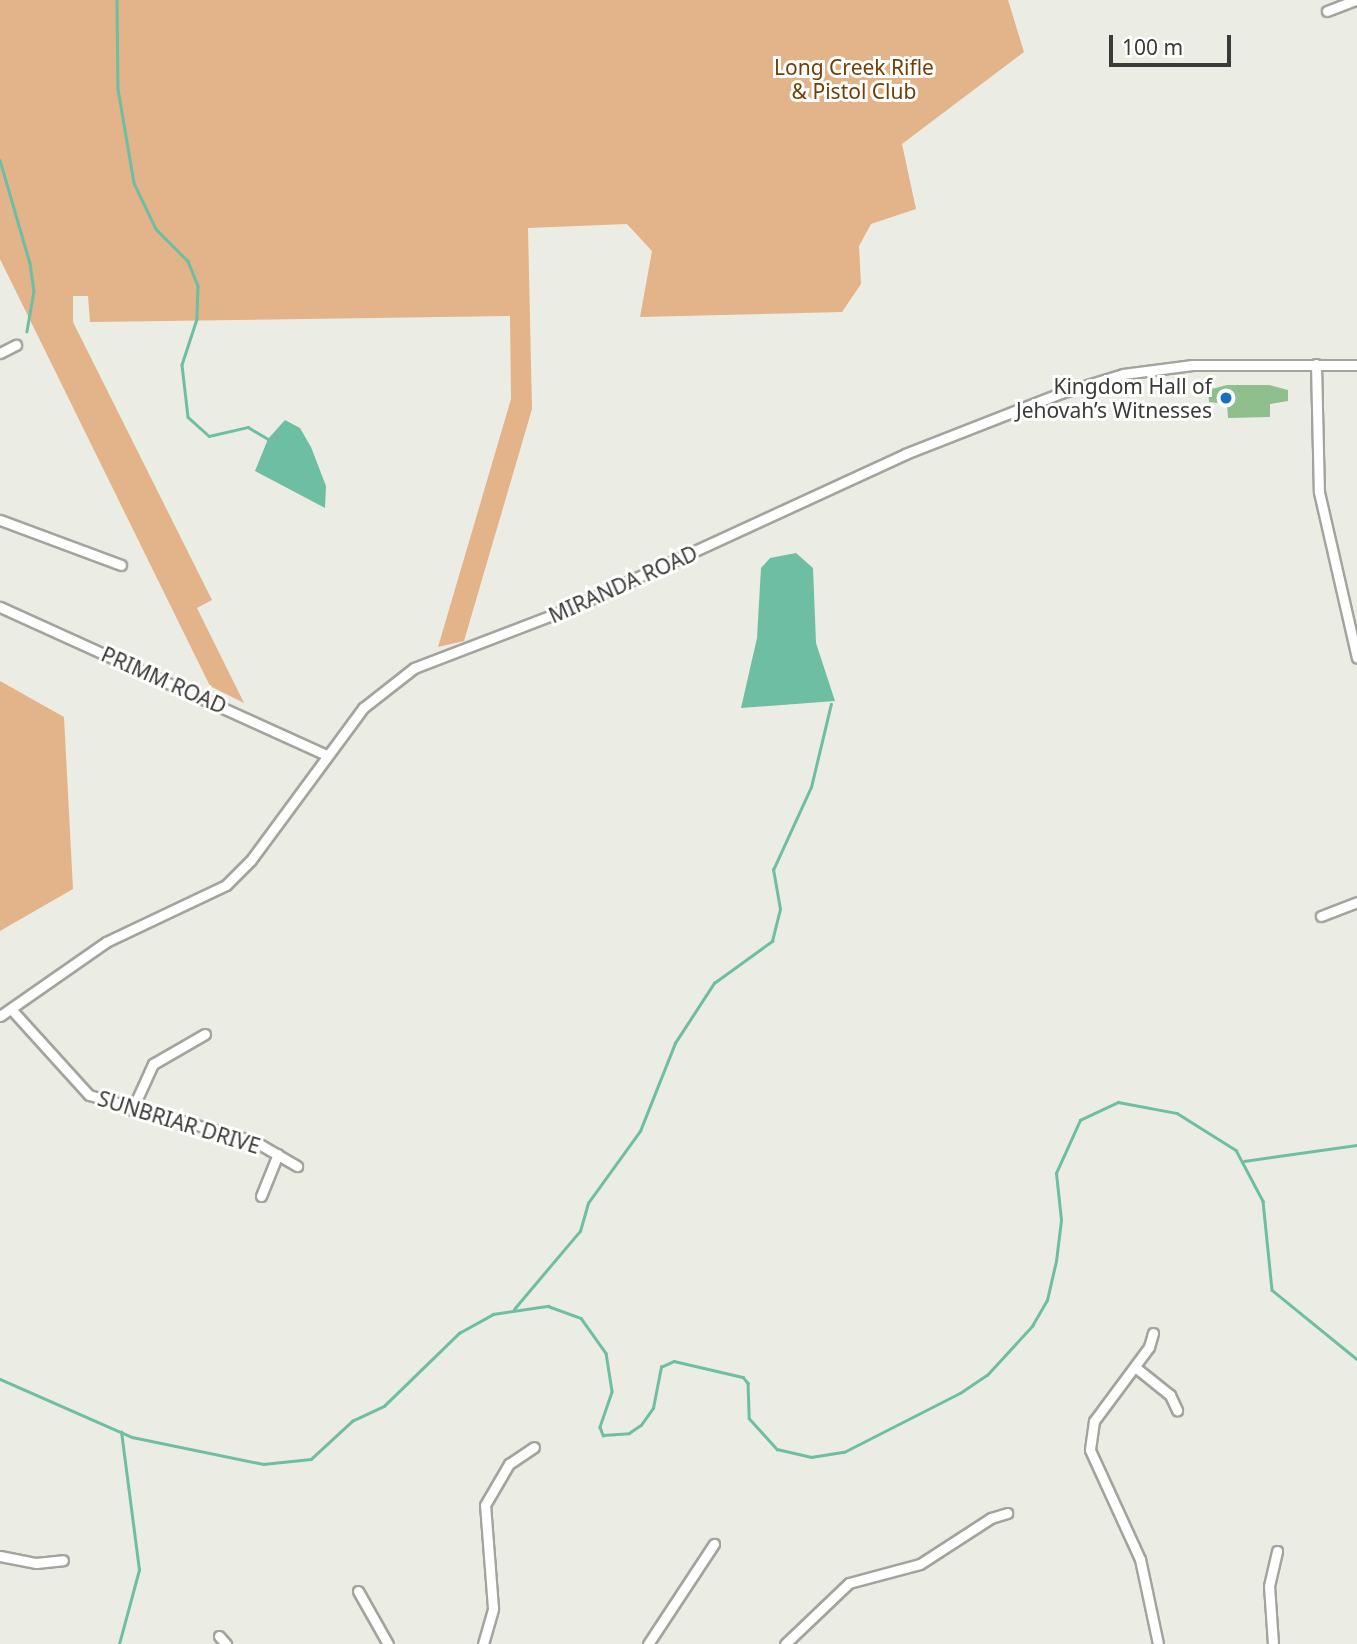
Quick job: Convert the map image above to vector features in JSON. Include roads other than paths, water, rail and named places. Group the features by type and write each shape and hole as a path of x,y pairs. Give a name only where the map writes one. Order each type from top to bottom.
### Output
{"street":[{"path":"1327,11 1355,0"},
{"path":"0,353 16,345"},
{"path":"1316,364 1319,492 1357,658"},
{"name":"MIRANDA ROAD","path":"0,1016 106,942 226,885 374,697 414,668 573,607 905,454 1035,402 1140,371 1316,364 1357,365"},
{"path":"0,520 108,565 121,565"},
{"name":"PRIMM ROAD","path":"0,607 327,755"},
{"path":"1321,916 1357,902"},
{"name":"SUNBRIAR DRIVE","path":"11,1009 71,1080 89,1095 132,1110 240,1136 297,1166"},
{"path":"132,1110 142,1077 153,1065 205,1034"},
{"path":"261,1196 278,1154"},
{"path":"1153,1333 1135,1367 1094,1421 1090,1450 1140,1559 1158,1644"},
{"path":"1135,1367 1170,1395 1177,1410"},
{"path":"482,1644 493,1608 485,1505 509,1464 534,1447"},
{"path":"785,1644 849,1583 920,1564 991,1518 1007,1513"},
{"path":"648,1644 714,1544"},
{"path":"1273,1644 1269,1586 1277,1551"},
{"path":"0,1556 36,1563 63,1560"},
{"path":"358,1591 388,1644"},
{"path":"219,1636 226,1644"}],"waterway":[{"path":"117,0 118,89 134,183 156,229 188,261 198,286 197,319 182,365 188,417 209,436 248,427 268,439"},
{"path":"0,160 30,263 34,291 27,331"},
{"path":"514,1309 580,1231 588,1203 640,1131 675,1043 714,983 772,941 780,909 773,870 811,787 831,704"},
{"path":"0,1379 132,1437 263,1464 311,1459 352,1421 384,1406 459,1333 493,1314 548,1306 581,1318 606,1353 612,1392 600,1427 603,1435 629,1433 641,1425 653,1408 661,1367 674,1361 743,1377 748,1383 749,1418 777,1449 811,1457 844,1452 960,1393 987,1375 1032,1326 1047,1300 1056,1261 1061,1220 1056,1173 1080,1120 1118,1102 1177,1113 1236,1150 1263,1201 1272,1290 1357,1359"},
{"path":"1244,1161 1357,1145"},
{"path":"119,1644 139,1570 121,1432"}],"place":[{"name":"Kingdom Hall of Jehovah’s Witnesses","path":"1226,398"}],"park label":[{"name":"Long Creek Rifle & Pistol Club","path":"854,79"}]}
